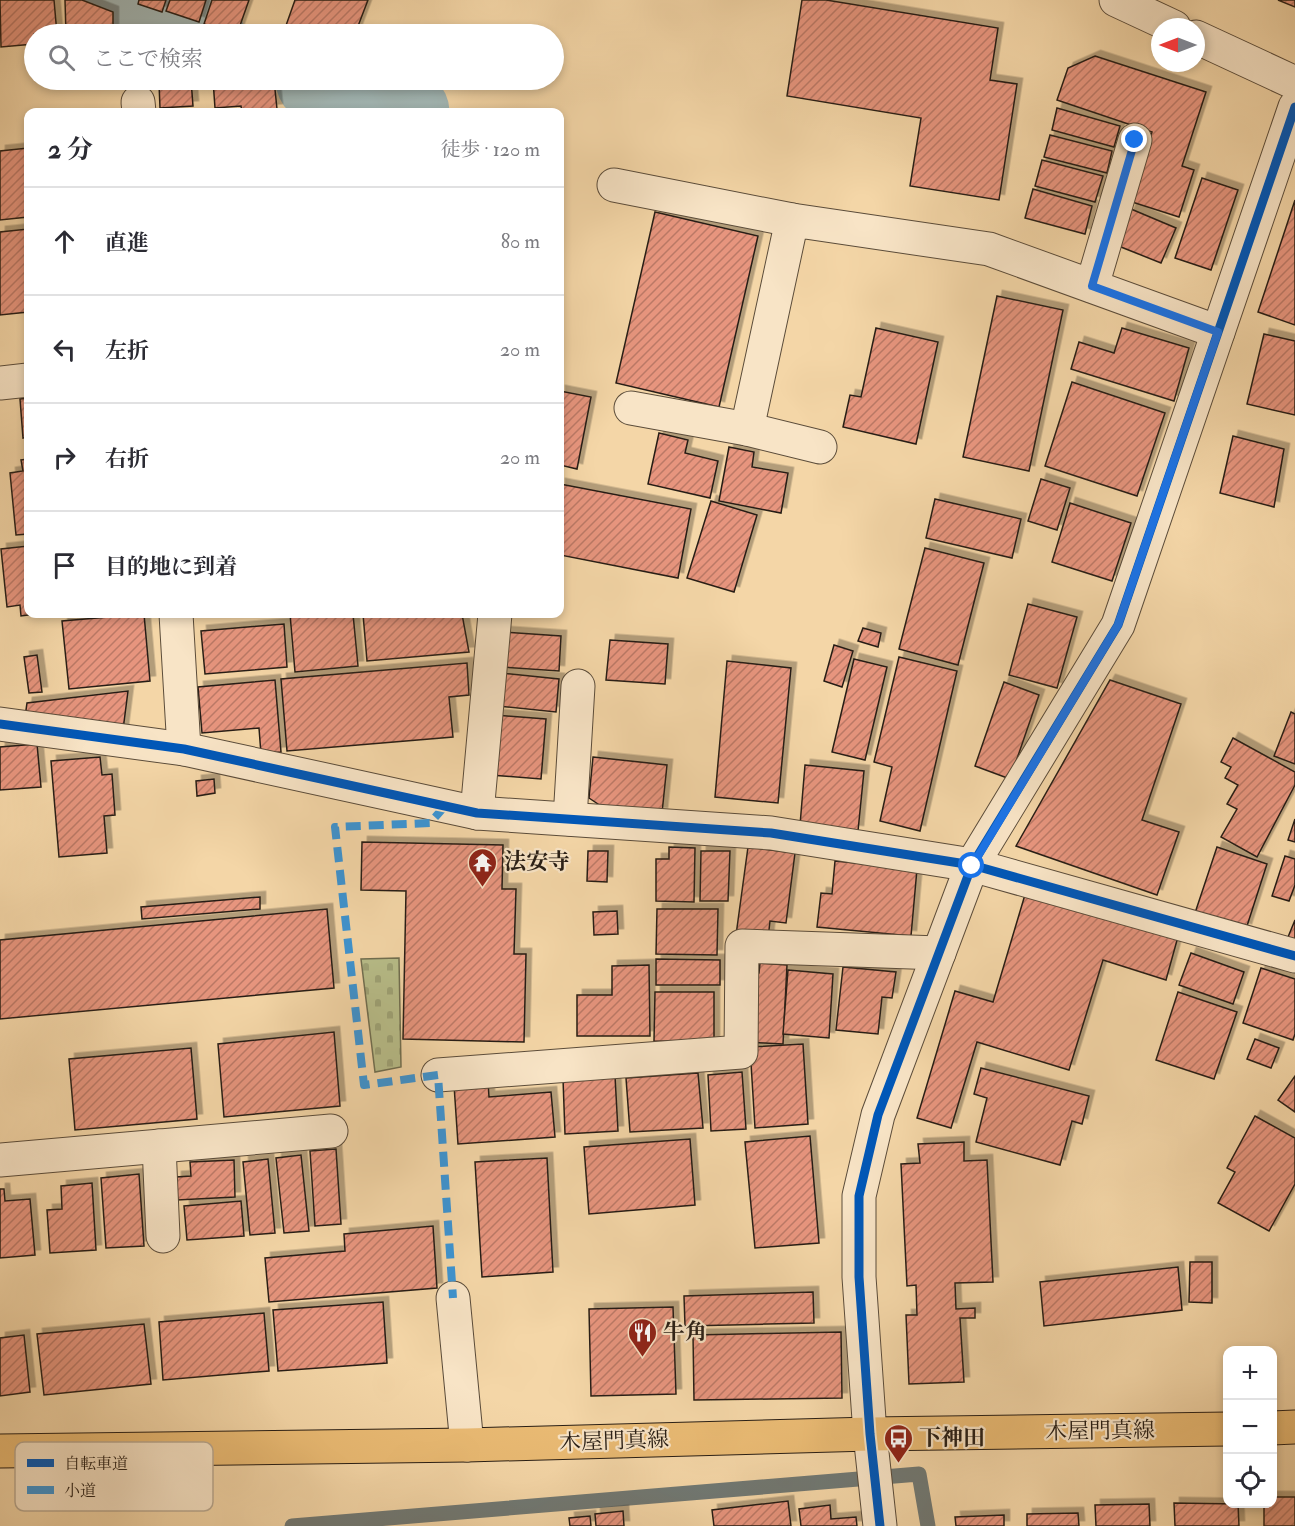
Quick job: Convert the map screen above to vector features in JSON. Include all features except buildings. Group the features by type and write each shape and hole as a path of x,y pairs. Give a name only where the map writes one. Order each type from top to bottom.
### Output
{"main road":[{"path":"1277,1428 1295,1427"},
{"name":"木屋門真線","path":"213,1448 467,1445 872,1460 1223,1429"},
{"name":"木屋門真線","path":"0,1451 15,1451"}],"street":[{"path":"1116,0 1155,18"},
{"path":"1205,41 1295,83"},
{"path":"880,1526 872,1460 859,1277 859,1196 878,1115 972,866 1118,625 1295,107"},
{"path":"1092,286 1135,140"},
{"path":"614,185 792,220 989,249 1218,332"},
{"path":"747,429 792,220"},
{"path":"0,383 24,380"},
{"path":"631,408 747,429 820,447"},
{"path":"176,618 184,749"},
{"path":"477,813 495,618"},
{"path":"570,819 578,686"},
{"path":"0,724 184,749 477,813 771,833 972,866 1295,956"},
{"path":"438,1075 741,1052 742,946 939,953"},
{"path":"0,1160 331,1131"},
{"path":"159,1146 164,1236"},
{"path":"453,1298 467,1445"}],"green space":[{"path":"399,958 401,1067 375,1072 361,959"}],"waterway":[{"path":"110,0 174,24"},
{"path":"346,90 395,108"},
{"path":"292,1526 919,1474 928,1526"}],"marked path":[{"path":"445,806 430,823 335,827 364,1085 438,1075 453,1298"}],"cycle path":[{"path":"880,1526 870,1434 859,1277 859,1196 878,1115 972,865 1118,625 1295,107"},
{"path":"0,724 184,749 477,813 771,833 972,865 1295,956"}],"place":[{"name":"法安寺","path":"483,888"},
{"name":"牛角","path":"642,1358"},
{"name":"下神田","path":"898,1464"}],"route":[{"path":"972,866 1118,625 1218,332 1092,286 1135,140"}]}
